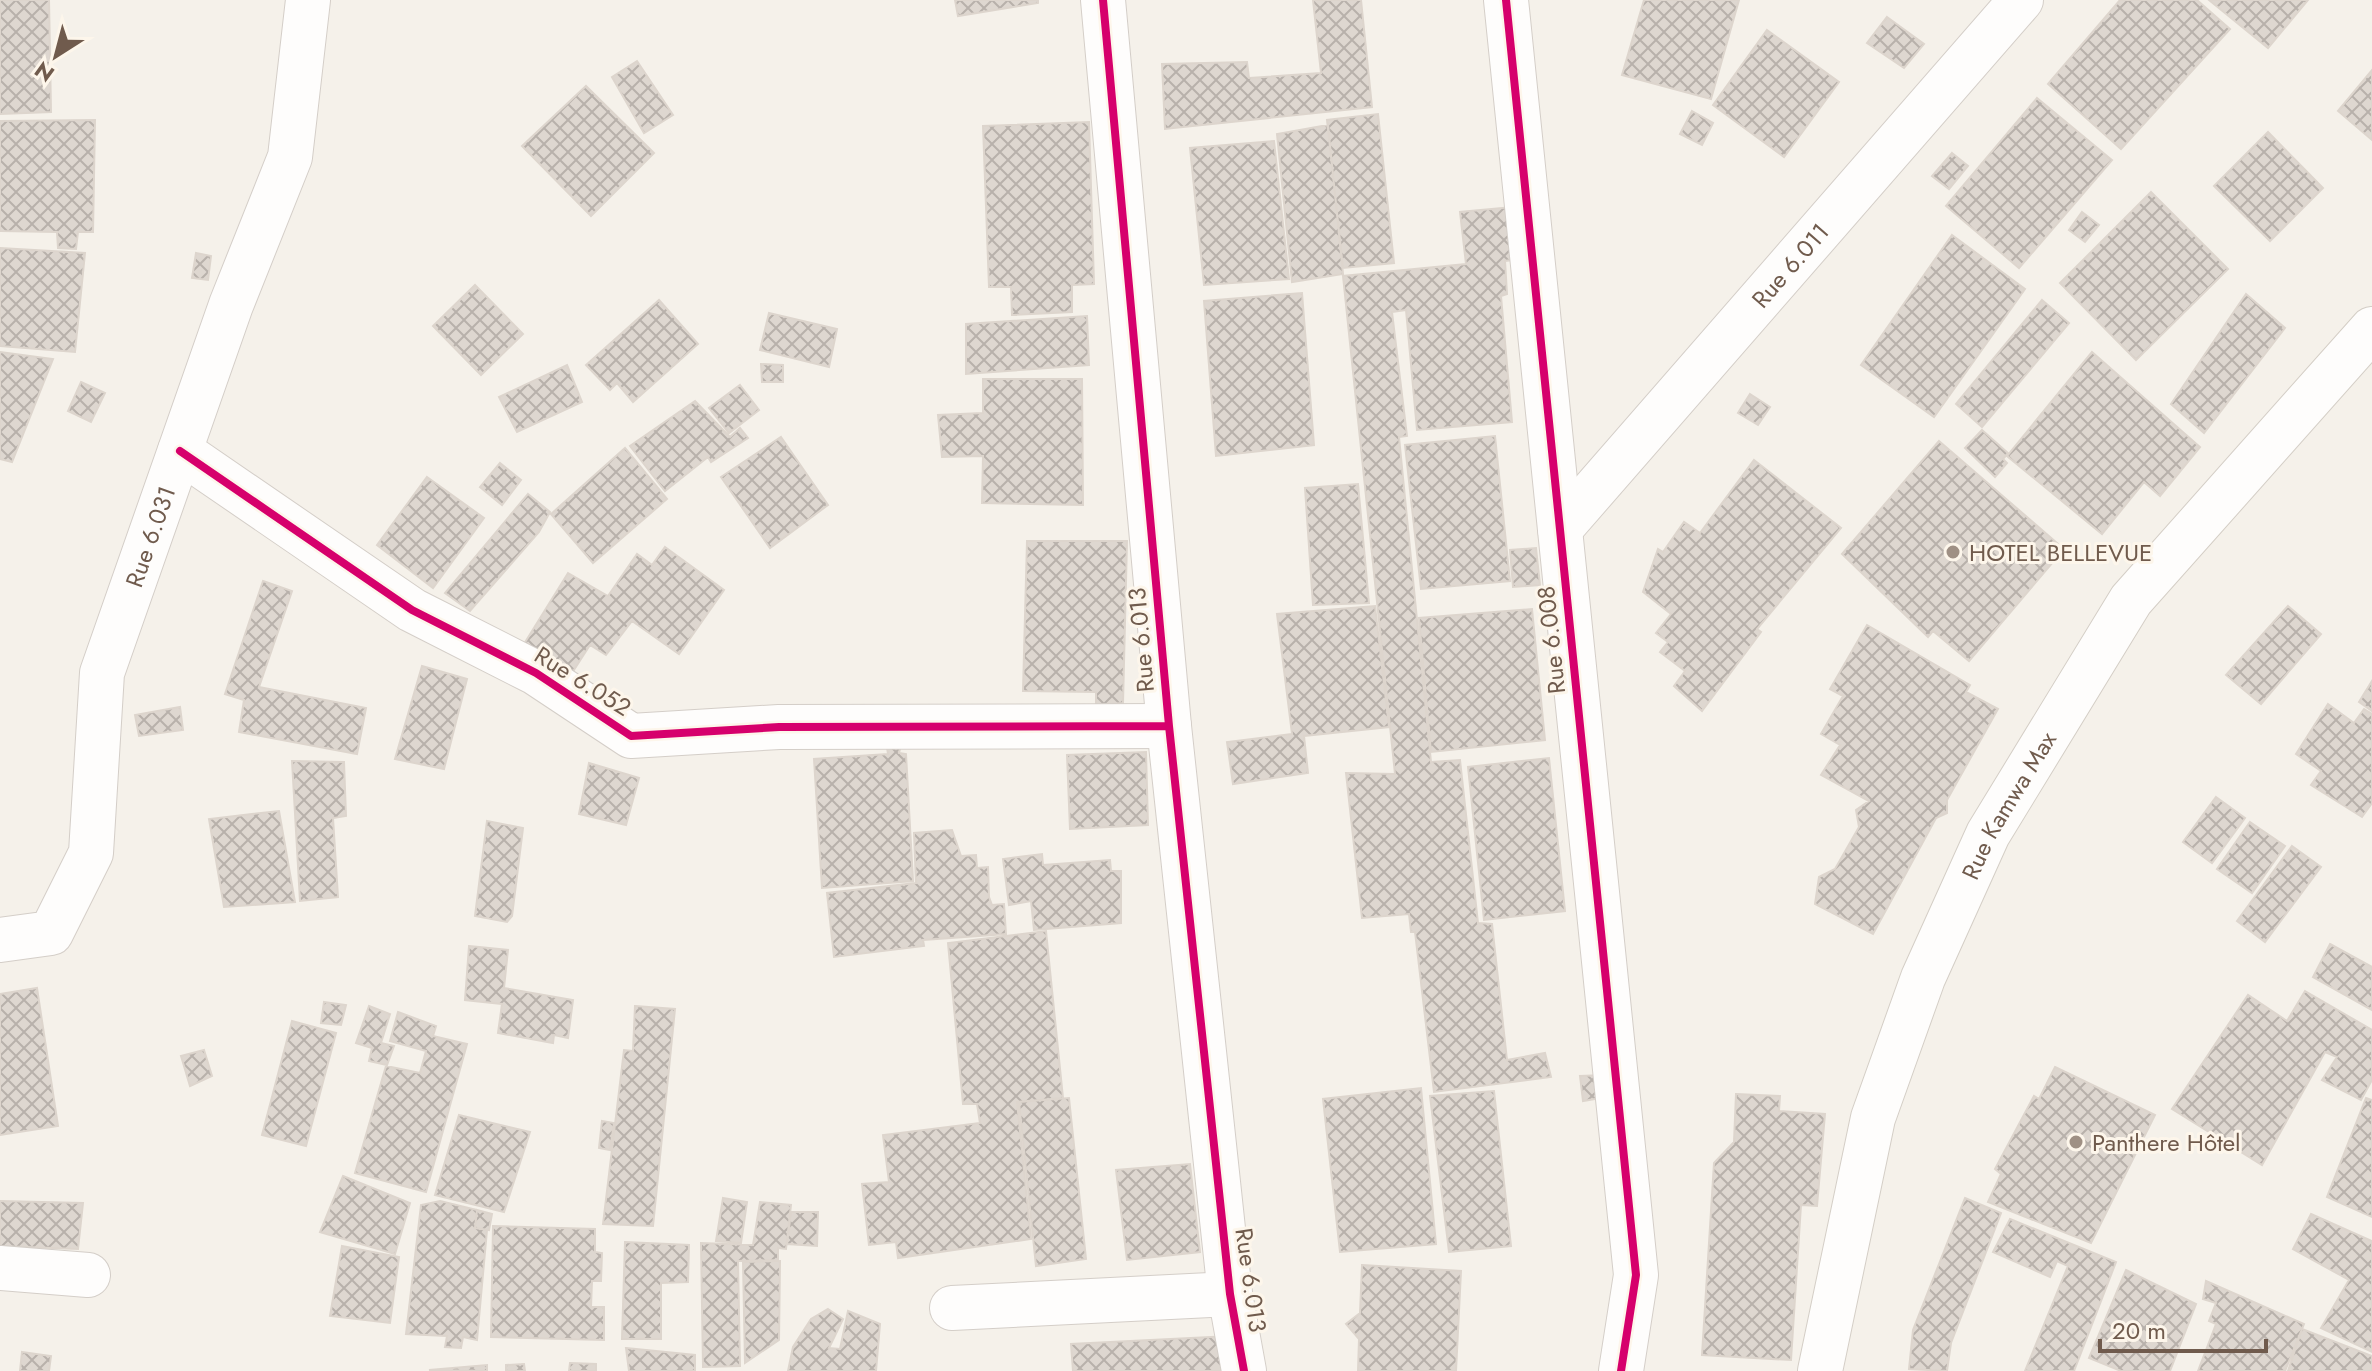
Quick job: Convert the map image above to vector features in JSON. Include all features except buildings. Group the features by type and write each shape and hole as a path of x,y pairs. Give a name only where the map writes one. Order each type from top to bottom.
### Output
{"street":[{"name":"Rue 6.031","path":"0,940 51,933 91,853 102,673 231,305 290,157 308,0"},
{"name":"Rue 6.013","path":"1103,0 1169,726 1230,1294 1244,1371"},
{"name":"Rue 6.008","path":"1506,0 1636,1275 1621,1371"},
{"name":"Rue 6.011","path":"1560,529 2021,0"},
{"name":"Rue Kamwa Max","path":"1820,1371 1873,1118 1923,978 1988,834 2131,600 2372,329"},
{"name":"Rue 6.052","path":"180,451 412,610 536,673 631,736 779,727 1169,726"},
{"path":"0,1268 88,1275"},
{"path":"952,1308 1230,1294"}],"cycle path":[{"path":"1103,0 1169,726 1230,1294 1244,1371"},
{"path":"1506,0 1636,1275 1621,1371"},
{"path":"180,451 412,610 536,673 631,736 779,727 1169,726"}],"place":[{"name":"HOTEL BELLEVUE","path":"1953,552"},
{"name":"Panthere Hôtel","path":"2076,1142"}]}
